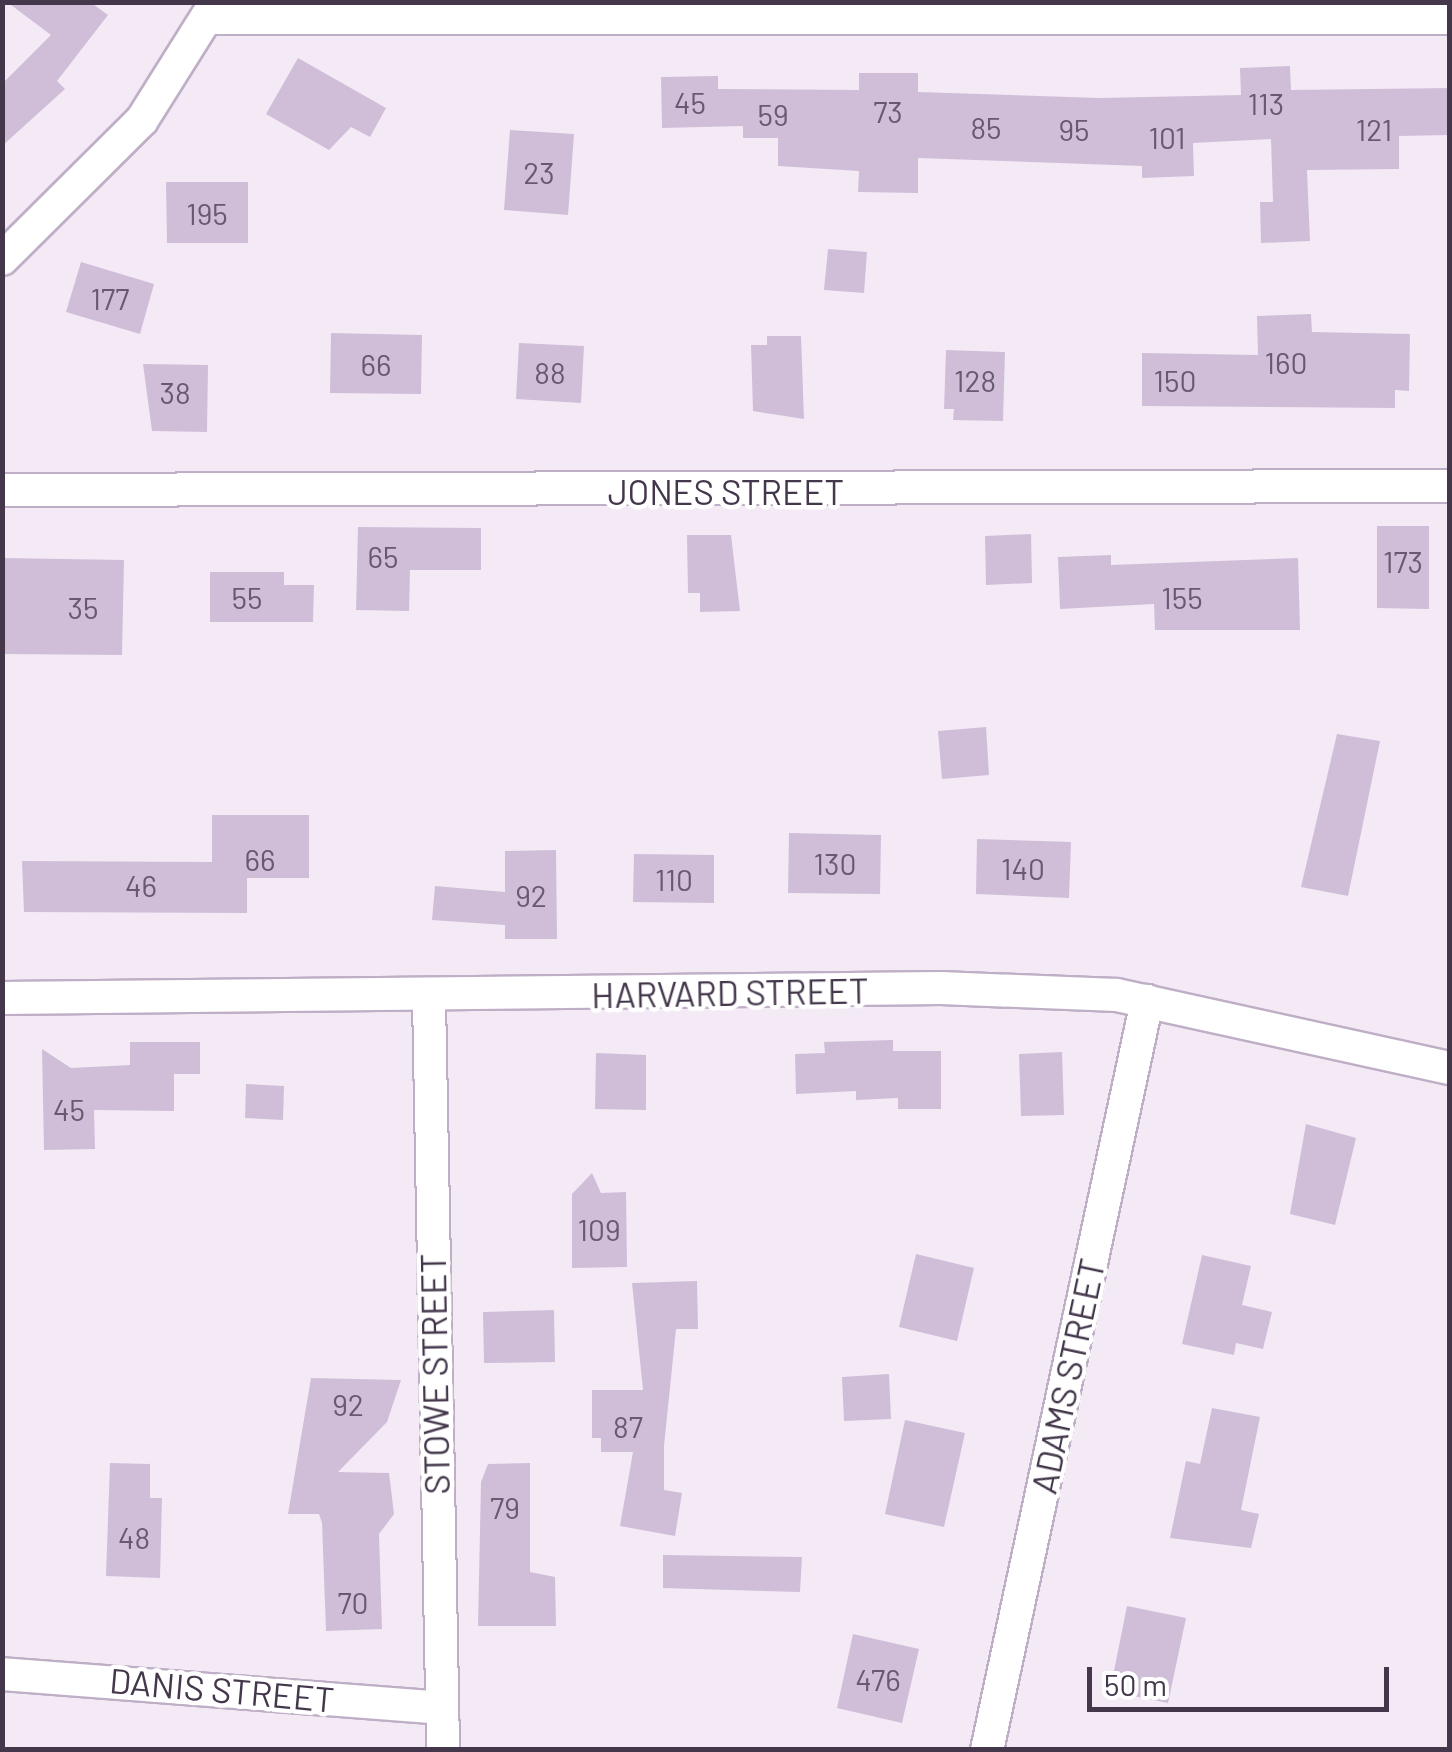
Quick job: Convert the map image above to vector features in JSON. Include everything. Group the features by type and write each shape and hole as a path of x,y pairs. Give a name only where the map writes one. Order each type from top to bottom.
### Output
{"street":[{"path":"2,259 142,120 212,10 1450,18"},
{"name":"JONES STREET","path":"2,490 1450,486"},
{"name":"HARVARD STREET","path":"2,998 429,998 941,988 1147,1002 1450,1068"},
{"name":"STOWE STREET","path":"429,998 443,1750"},
{"name":"ADAMS STREET","path":"987,1750 1147,1002"},
{"name":"DANIS STREET","path":"2,1674 441,1708"}],"building":[{"path":"7,2 90,2 108,15 57,81 65,89 2,146 2,84 51,35"},
{"path":"298,58 386,108 370,137 351,127 329,150 266,114"},
{"path":"1290,66 1291,90 1450,88 1450,135 1399,136 1399,169 1307,170 1310,241 1261,243 1260,202 1273,202 1271,139 1193,143 1194,176 1142,178 1142,166 918,158 918,193 858,192 859,171 778,166 778,138 743,138 743,126 662,128 661,77 718,76 718,89 859,90 859,73 918,73 918,92 1100,98 1241,95 1240,68"},
{"path":"510,130 574,134 568,215 504,210"},
{"path":"166,182 248,182 248,243 167,243"},
{"path":"828,249 867,252 864,293 824,290"},
{"path":"81,262 154,284 140,334 66,312"},
{"path":"1311,314 1312,332 1410,334 1409,391 1395,390 1395,408 1142,406 1142,353 1258,355 1257,316"},
{"path":"331,333 422,335 421,394 330,393"},
{"path":"767,336 801,336 804,419 753,411 751,345 767,345"},
{"path":"519,343 584,346 581,403 516,399"},
{"path":"946,350 1005,352 1003,421 953,420 954,409 944,409"},
{"path":"143,364 208,365 207,432 152,431"},
{"path":"1377,526 1429,526 1429,609 1377,608"},
{"path":"358,527 481,528 481,570 410,570 409,611 356,610"},
{"path":"1031,534 1032,583 986,585 985,536"},
{"path":"687,535 731,535 740,611 700,612 700,593 688,593"},
{"path":"1111,555 1111,565 1298,558 1300,630 1155,630 1154,604 1060,609 1058,557"},
{"path":"2,558 124,560 122,655 2,654"},
{"path":"210,572 284,572 284,585 314,585 313,622 210,622"},
{"path":"986,727 989,775 942,779 938,731"},
{"path":"1337,734 1380,741 1348,896 1301,887"},
{"path":"212,815 309,815 309,878 247,878 247,913 24,912 22,861 212,862"},
{"path":"789,833 881,835 880,894 788,893"},
{"path":"977,839 1071,842 1069,898 976,894"},
{"path":"556,850 557,939 505,939 505,925 432,920 435,886 505,892 505,851"},
{"path":"634,854 714,855 714,903 633,902"},
{"path":"893,1040 893,1051 941,1051 941,1109 898,1109 898,1098 856,1100 856,1091 796,1094 795,1054 825,1053 824,1042"},
{"path":"130,1042 200,1042 200,1074 174,1074 174,1111 94,1110 95,1149 44,1150 42,1049 71,1068 130,1065"},
{"path":"1062,1052 1064,1115 1021,1116 1019,1054"},
{"path":"596,1053 646,1055 646,1110 595,1109"},
{"path":"246,1084 284,1086 283,1120 245,1118"},
{"path":"1306,1124 1356,1138 1335,1225 1290,1214"},
{"path":"592,1173 601,1193 626,1192 627,1267 572,1268 572,1194"},
{"path":"916,1254 974,1268 957,1341 899,1327"},
{"path":"1202,1255 1251,1266 1242,1305 1272,1312 1263,1349 1236,1343 1234,1355 1182,1344"},
{"path":"697,1281 698,1329 676,1329 664,1446 664,1490 682,1493 675,1536 620,1526 633,1452 601,1452 601,1438 592,1438 592,1390 643,1390 632,1283"},
{"path":"554,1310 555,1362 484,1363 483,1312"},
{"path":"889,1374 891,1419 844,1421 842,1377"},
{"path":"311,1378 401,1380 387,1422 338,1472 389,1473 394,1514 379,1534 382,1629 326,1631 322,1523 319,1514 288,1514"},
{"path":"1212,1408 1260,1417 1241,1510 1259,1514 1251,1548 1170,1538 1186,1461 1200,1464"},
{"path":"905,1420 965,1433 944,1527 885,1514"},
{"path":"110,1463 150,1464 150,1498 162,1498 160,1578 106,1576"},
{"path":"530,1463 530,1572 555,1577 556,1626 478,1626 481,1482 488,1464"},
{"path":"663,1555 802,1557 800,1592 663,1588"},
{"path":"1127,1606 1186,1618 1168,1703 1110,1691"},
{"path":"853,1634 919,1649 902,1723 837,1708"}]}
